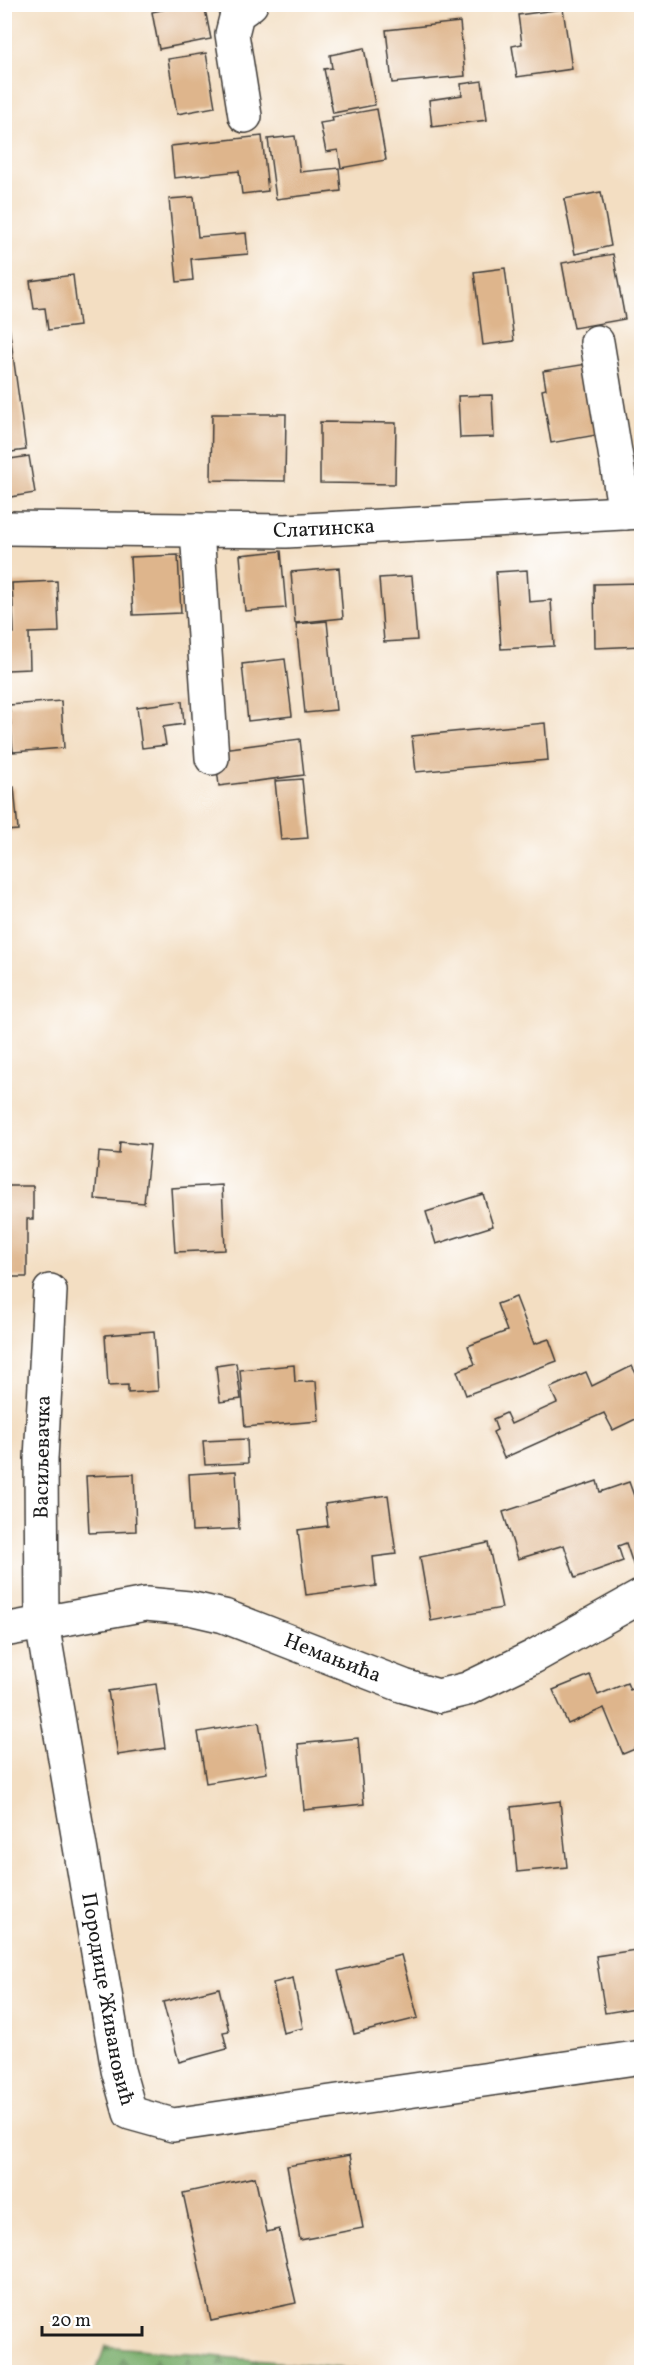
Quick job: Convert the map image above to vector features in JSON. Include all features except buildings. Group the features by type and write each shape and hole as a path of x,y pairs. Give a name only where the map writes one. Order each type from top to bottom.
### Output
{"street":[{"path":"245,116 232,34 237,14 251,4"},
{"path":"597,342 633,512"},
{"name":"Слатинска","path":"4,528 286,531 633,512"},
{"path":"197,530 212,758"},
{"name":"Васиљевачка","path":"42,1623 41,1459 50,1292"},
{"name":"Немањића","path":"4,1630 146,1604 189,1608 224,1616 404,1686 438,1696 466,1689 505,1671 642,1596"},
{"name":"Породице Живановић","path":"42,1623 118,2070 130,2113 173,2125 642,2057"}],"green space":[{"path":"105,2346 361,2370 369,2372 96,2372"}]}
